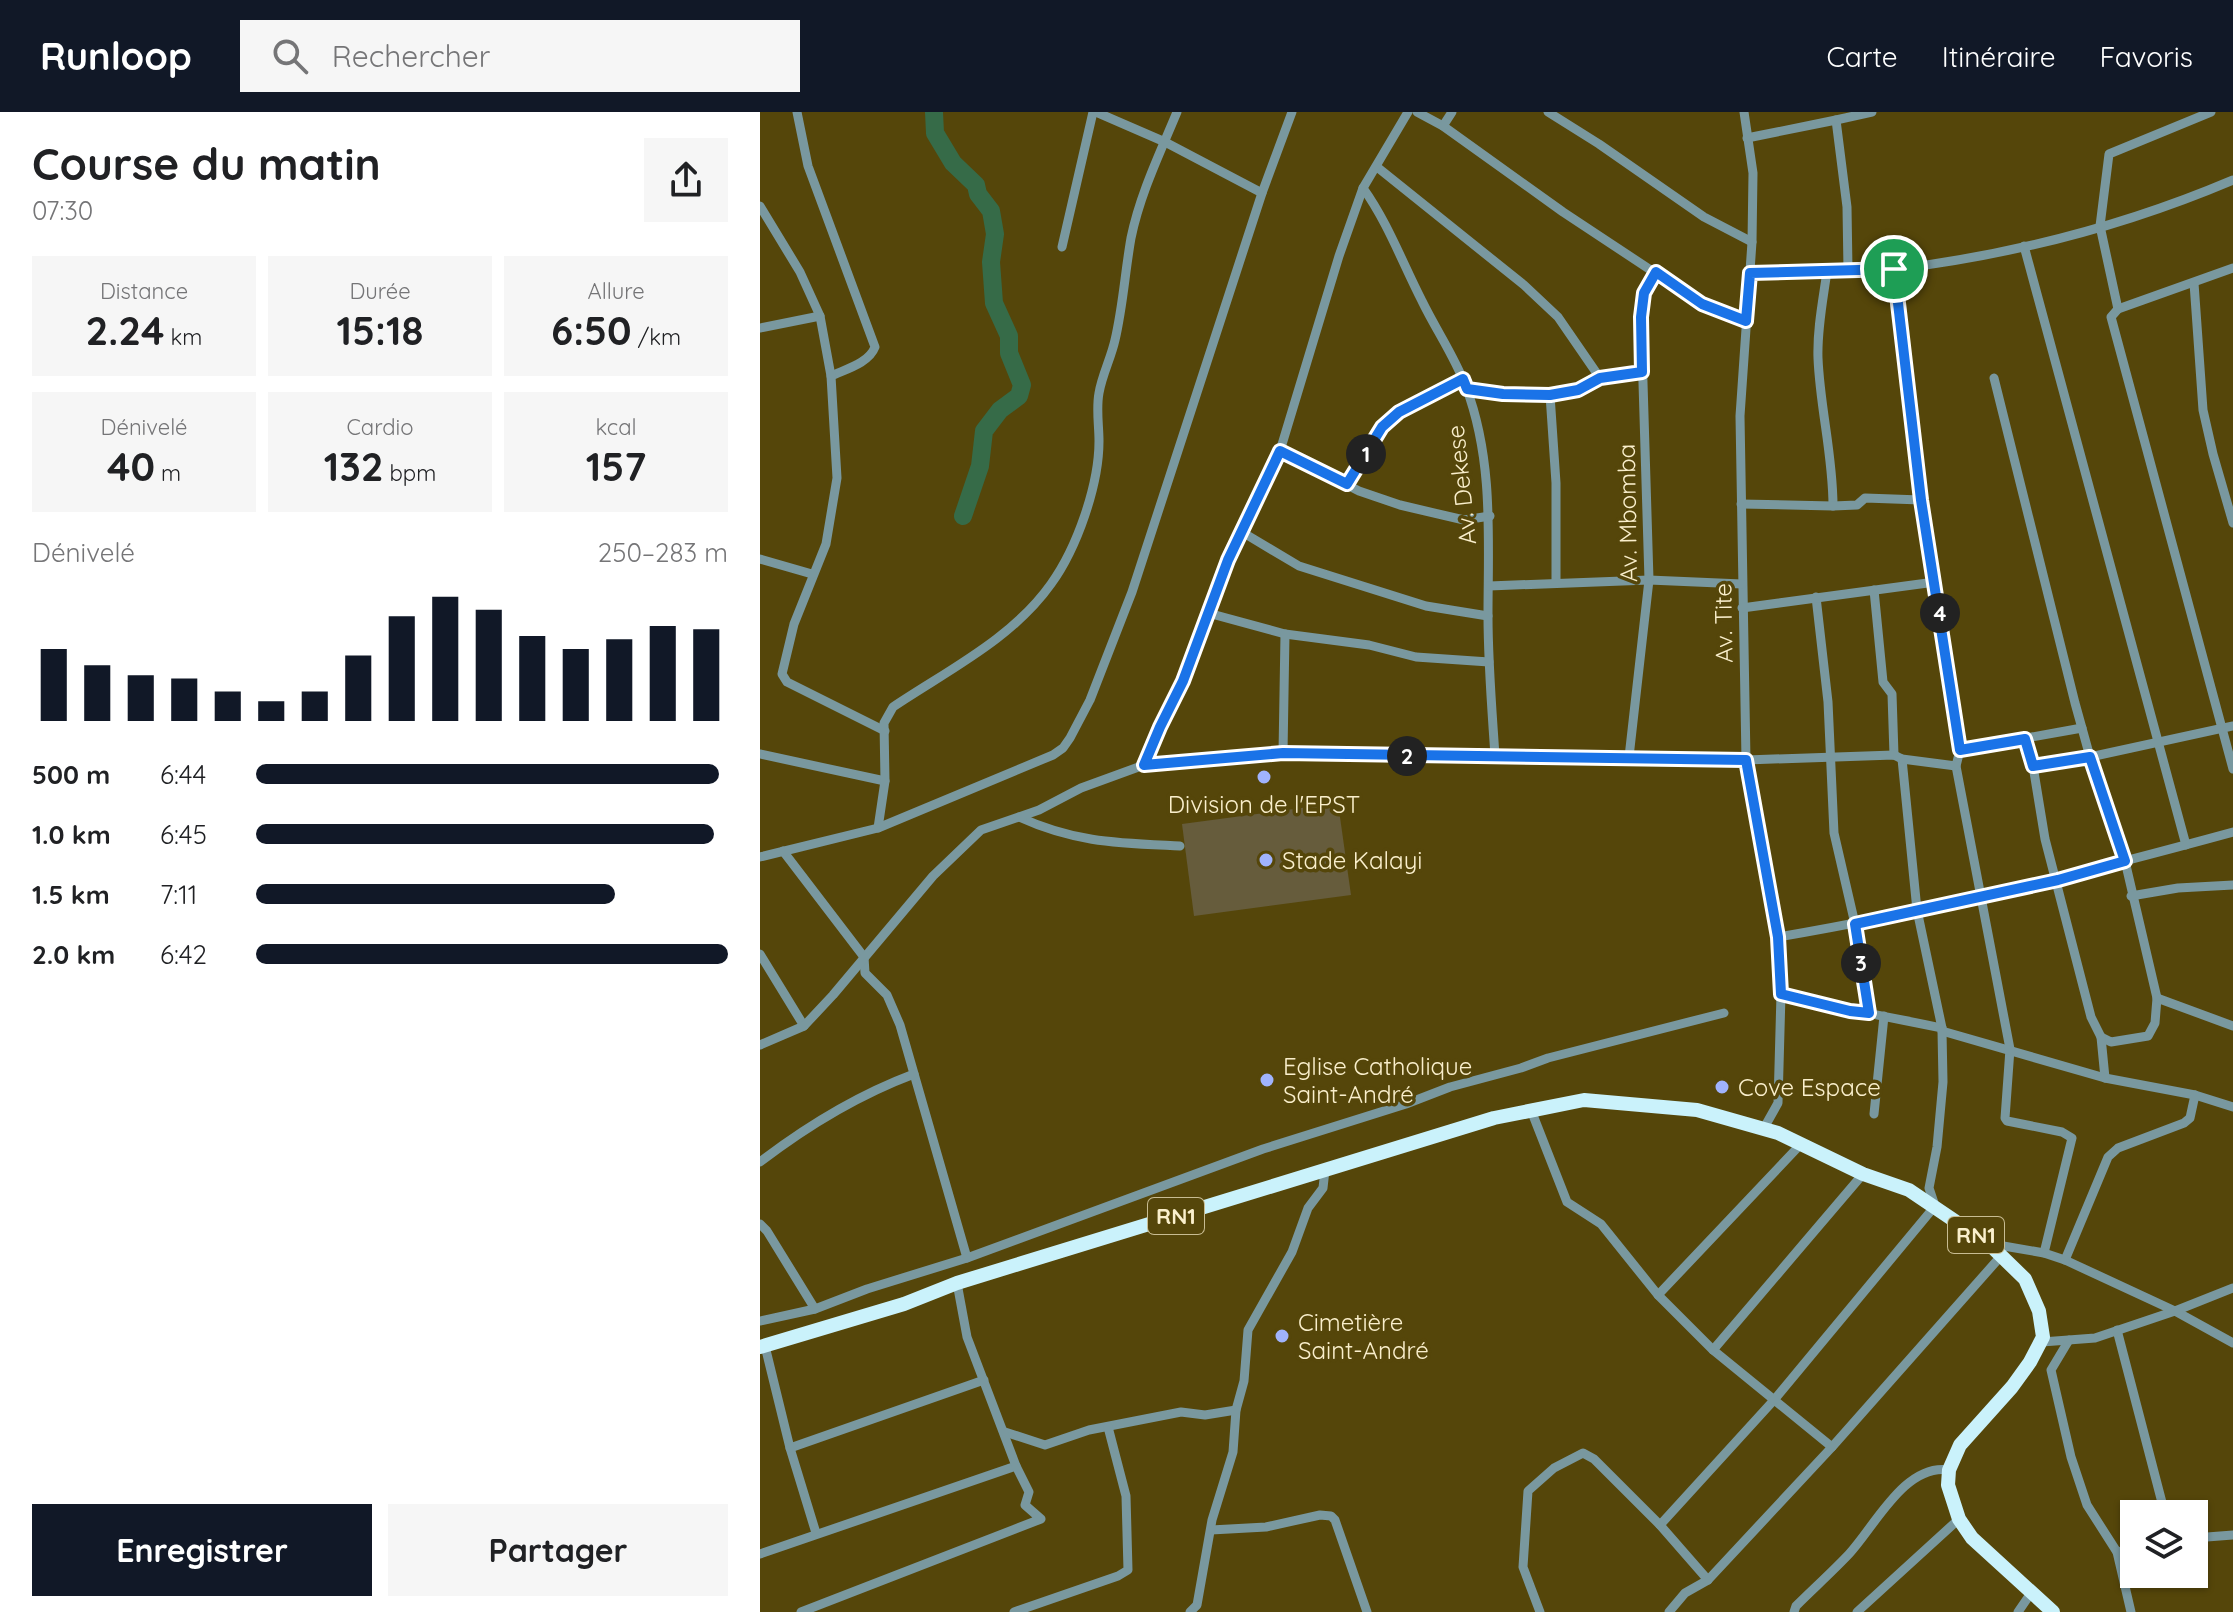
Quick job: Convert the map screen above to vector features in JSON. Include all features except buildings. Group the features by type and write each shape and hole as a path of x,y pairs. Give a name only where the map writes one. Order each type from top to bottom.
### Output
{"highway":[{"name":"RN1","path":"762,1346 1469,1125 1584,1100 1697,1110 1764,1128 1863,1174 1909,1190 1989,1244 2025,1279 2039,1311 2042,1342"},
{"path":"2042,1342 2012,1387 1960,1445 1949,1470 1948,1485 1959,1519 1972,1538 2053,1612"}],"street":[{"path":"797,112 808,166 875,347 865,359 831,376"},
{"path":"1062,247 1095,112 1165,142 1262,193"},
{"path":"878,828 885,781 886,716 893,707 996,639 1025,614 1052,584 1076,540 1092,483 1099,443 1099,392 1115,341 1132,236 1145,188 1177,112"},
{"path":"760,857 878,828 1053,755 1063,748 1090,700 1132,592 1262,193 1292,112"},
{"path":"1144,765 1183,681 1228,560 1280,451 1339,256 1363,188 1408,112"},
{"path":"1417,112 1443,126 1563,212 1702,304 1746,321"},
{"path":"1443,126 1452,112"},
{"path":"1548,112 1704,217 1752,242"},
{"name":"Av. Tite","path":"1744,112 1753,173 1752,242 1740,416 1744,760 1778,937 1781,994 1778,1103 1764,1128"},
{"path":"1747,138 1872,112"},
{"path":"2118,309 2100,226 2109,154 2211,112"},
{"path":"1836,120 1847,207 1848,270"},
{"path":"1377,167 1536,295 1558,317 1600,378"},
{"path":"1750,273 1894,269 2024,246 2153,211 2233,180"},
{"name":"Av. Dekese","path":"1363,188 1383,215 1422,301 1465,384 1484,462 1490,516 1488,616 1495,756"},
{"path":"760,206 800,272 820,316 831,376 837,478 826,544 794,624 782,674 787,682 885,731"},
{"path":"2024,246 2186,845"},
{"path":"2233,268 2118,309 2111,317 2233,769"},
{"path":"1894,269 1921,500 1960,750 1956,766 2010,1049 2005,1118 2007,1121 2062,1132 2072,1138 2044,1253"},
{"path":"1827,271 1818,336 1818,360 1833,469 1833,506"},
{"name":"Av. Mbomba","path":"1629,757 1649,580 1641,317 1644,293 1656,272"},
{"path":"2194,283 2203,410 2233,523"},
{"path":"760,328 820,316"},
{"path":"1347,484 1382,427 1399,412 1465,384 1503,394 1550,395 1578,390 1600,378 1642,372"},
{"path":"1994,378 2082,728 2125,861 2157,998 2155,1023 2148,1036 2111,1042 2101,1037"},
{"path":"1550,395 1556,483 1556,583"},
{"path":"1280,451 1347,484 1400,505 1464,520 1490,516"},
{"path":"1741,504 1833,506 1857,505 1865,498 1921,500"},
{"path":"1242,532 1299,566 1426,606 1488,616"},
{"path":"760,559 812,574"},
{"path":"1489,586 1649,580 1742,584"},
{"path":"1742,608 1935,582"},
{"path":"1660,1525 1774,1400 1935,1206 1929,1188 1937,1147 1943,1082 1942,1030 1917,910 1892,694 1883,682 1874,590"},
{"path":"1816,597 1828,702 1834,833 1855,924 1869,1013"},
{"path":"1208,613 1285,634 1369,645 1416,657 1489,662"},
{"path":"1283,753 1285,634"},
{"path":"2033,766 2233,726"},
{"path":"1960,750 2082,728"},
{"path":"2025,739 2033,766 2045,839 2091,1017 2101,1037 2105,1078"},
{"path":"760,1045 804,1026 933,876 981,830 1039,810 1081,788 1144,765 1283,753 1744,760 1898,757 1956,766"},
{"path":"760,754 885,781"},
{"path":"1019,817 1049,831 1080,839 1180,846"},
{"path":"1778,937 1855,924 2058,880 2233,832"},
{"path":"783,851 864,957 865,973 887,995 900,1025 967,1258"},
{"path":"2131,896 2178,888 2233,885"},
{"path":"760,954 804,1026"},
{"path":"1781,994 1942,1030 2105,1078 2195,1095 2233,1107"},
{"path":"2157,998 2233,1026"},
{"path":"760,1321 815,1309 867,1289 967,1258 1263,1149 1450,1087 1548,1058 1724,1013"},
{"path":"1874,1114 1884,1016"},
{"path":"760,1162 809,1127 877,1088 914,1074"},
{"path":"2065,1260 2108,1157 2118,1148 2184,1123 2190,1118 2195,1095"},
{"path":"1531,1110 1567,1202 1601,1224 1658,1295 1713,1350 1832,1447"},
{"path":"1658,1295 1801,1144"},
{"path":"1190,1612 1197,1605 1211,1530 1233,1452 1248,1330 1292,1252 1308,1208 1323,1188 1325,1170"},
{"path":"1713,1350 1863,1174"},
{"path":"760,1224 815,1309"},
{"path":"1989,1244 2044,1253 2065,1260 2175,1311 2233,1343"},
{"path":"1669,1612 1685,1593 1708,1580 1832,1447 2001,1256"},
{"path":"801,1612 1041,1519 1025,1505 1029,1492 1016,1466 965,1329 957,1283"},
{"path":"2042,1342 2087,1340 2233,1288"},
{"path":"2117,1330 2161,1500"},
{"path":"2069,1340 2051,1370 2055,1389 2071,1457 2087,1505 2117,1552 2131,1612"},
{"path":"762,1346 816,1533"},
{"path":"790,1448 984,1380"},
{"path":"1005,1432 1045,1445 1108,1427 1181,1412 1205,1415 1236,1410"},
{"path":"1014,1612 1128,1570 1126,1496 1108,1427"},
{"path":"1540,1612 1523,1567 1528,1491 1554,1468 1583,1453 1589,1454 1660,1525 1708,1580"},
{"path":"760,1554 1016,1466"},
{"path":"1794,1612 1796,1606 1851,1552 1893,1499 1917,1476 1935,1468 1949,1470"},
{"path":"1211,1530 1266,1527 1320,1515 1331,1516 1367,1612"},
{"path":"1857,1612 1959,1519"},
{"path":"2208,1537 2233,1535"},
{"path":"2018,1612 2031,1593"}],"shaded area":[{"name":"Stade Kalayi","path":"1338,803 1351,895 1194,916 1182,824"}],"waterway":[{"path":"934,112 935,133 953,163 976,185 978,194 991,211 995,234 991,262 994,303 1009,336 1009,353 1022,385 1019,396 1000,410 984,431 980,466 963,516"}],"place":[{"name":"Division de l'EPST","path":"1264,777"},
{"name":"Stade Kalayi","path":"1266,860"},
{"name":"Eglise Catholique Saint-André","path":"1267,1080"},
{"name":"Cove Espace","path":"1722,1087"},
{"name":"Cimetière Saint-André","path":"1282,1336"}],"route":[{"path":"1894,269 1921,500 1960,750 2025,739 2033,766 2090,757 2125,861 2058,880 1855,924 1869,1013 1781,994 1778,937 1746,760 1283,753 1144,765 1183,681 1228,560 1280,451 1347,484 1382,427 1399,412 1463,379 1467,389 1550,395 1578,390 1600,378 1642,372 1644,293 1656,272 1702,304 1746,321 1750,273 1894,269"}]}
